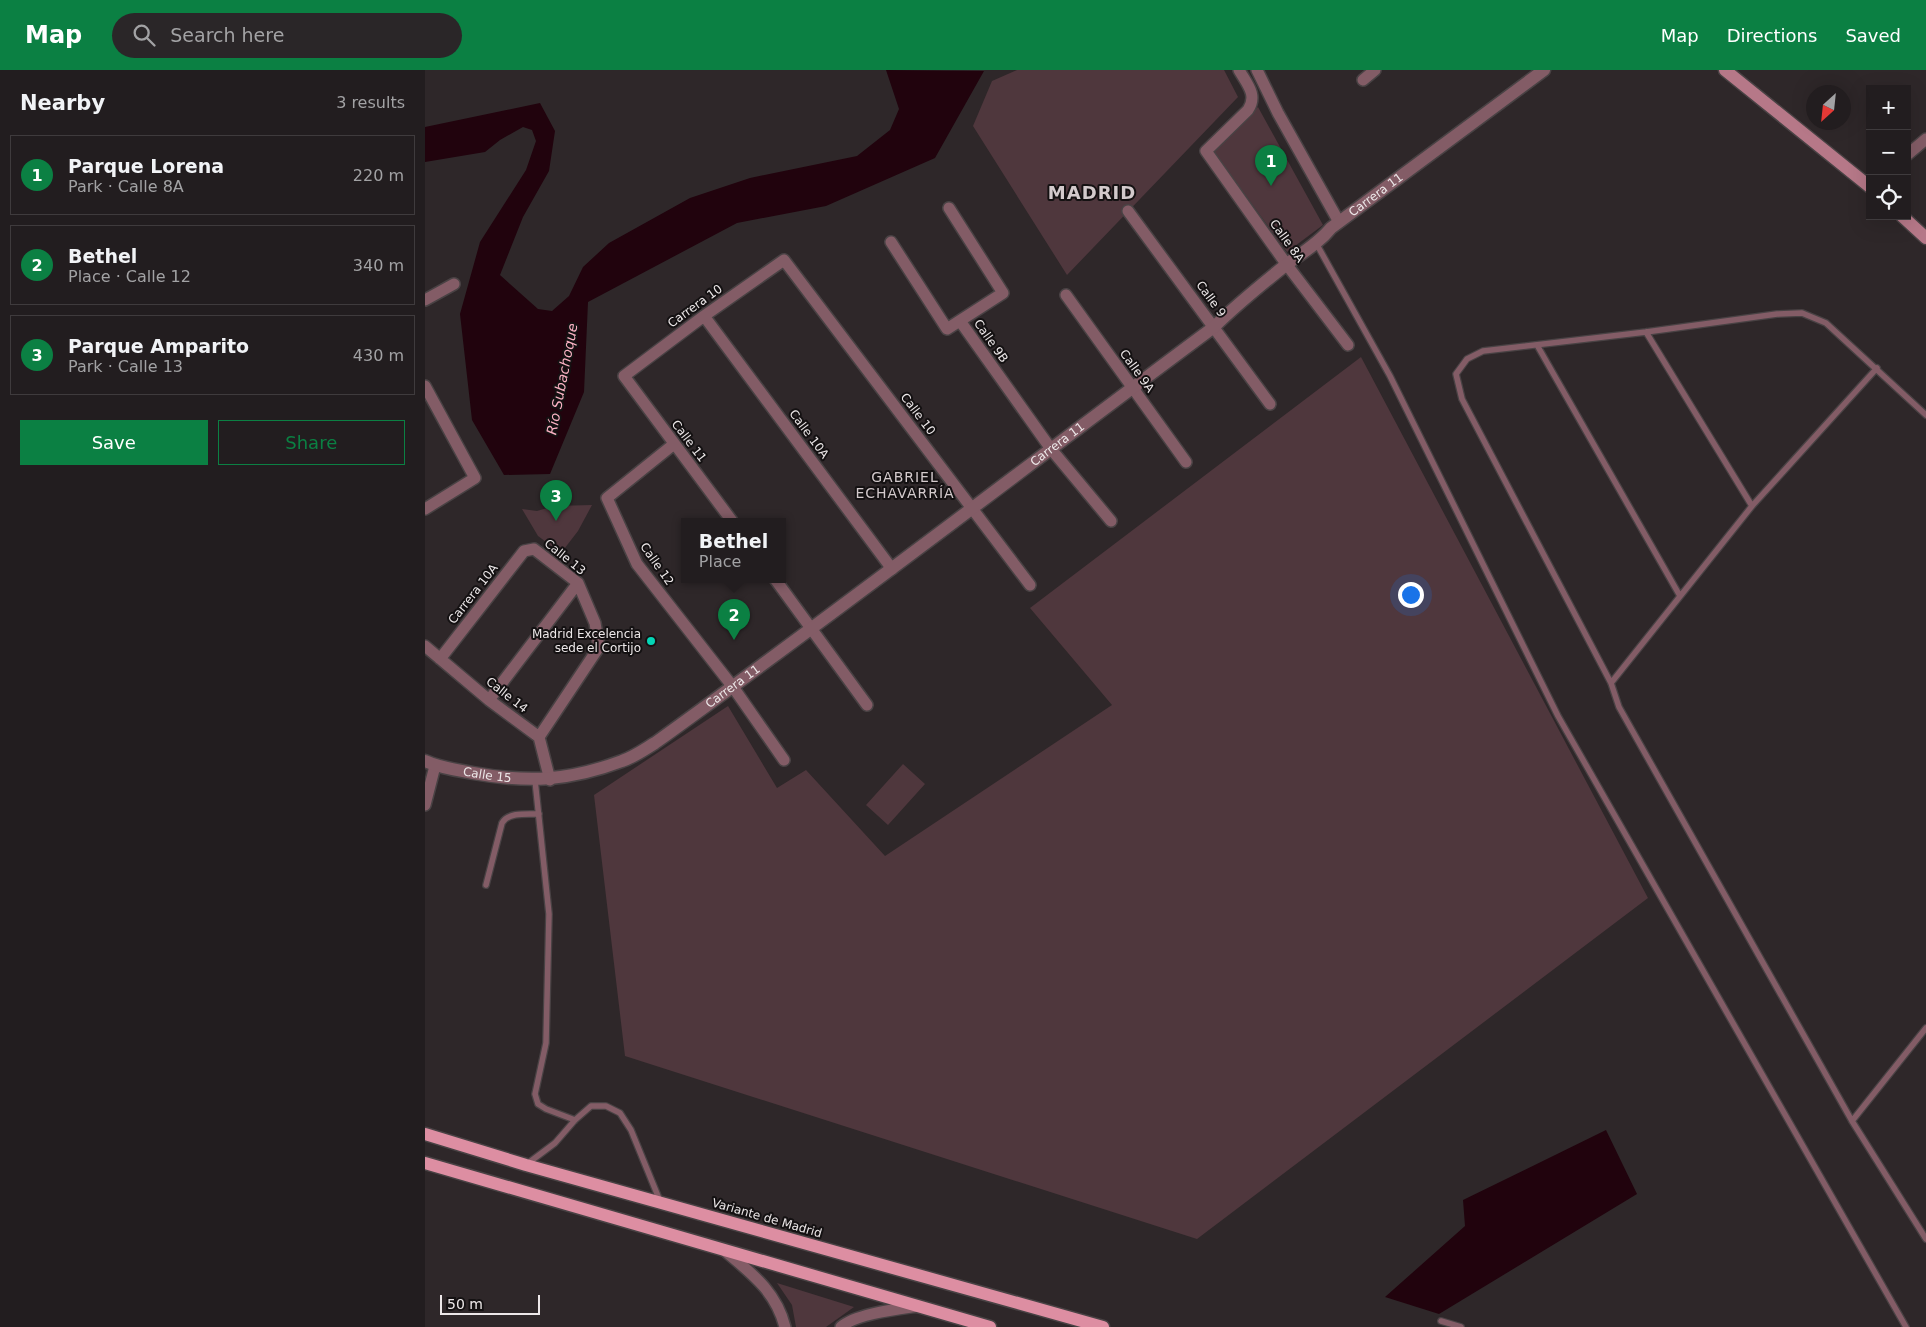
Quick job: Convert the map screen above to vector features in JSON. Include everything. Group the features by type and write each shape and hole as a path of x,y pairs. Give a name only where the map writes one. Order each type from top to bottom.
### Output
{"main road":[{"path":"1725,70 1866,184"},
{"path":"1906,220 1926,238"},
{"name":"Variante de Madrid","path":"425,1134 526,1165 660,1201 1103,1327"},
{"path":"425,1163 990,1327"}],"street":[{"name":"Calle 8A","path":"1239,70 1253,95 1252,104 1206,151 1287,265 1348,345"},
{"path":"1257,70 1278,113 1339,222"},
{"path":"1363,80 1375,70"},
{"name":"Carrera 11","path":"550,780 573,776 624,761 655,743 892,569 1086,421 1214,327 1229,312 1316,243 1339,222 1544,70"},
{"path":"1911,152 1926,139"},
{"path":"949,208 1003,293 960,321"},
{"name":"Calle 9","path":"1129,211 1270,404"},
{"name":"Calle 9B","path":"891,242 947,329 960,321 1051,449 1111,521"},
{"name":"Carrera 10","path":"624,376 704,316 784,260"},
{"name":"Calle 10","path":"784,260 1030,585"},
{"path":"425,300 454,284"},
{"name":"Calle 9A","path":"1067,295 1186,462"},
{"name":"Calle 10A","path":"704,316 892,569"},
{"name":"Calle 11","path":"624,376 730,518"},
{"path":"425,386 475,478 426,506"},
{"name":"Calle 12","path":"674,444 607,498 637,564 733,687 785,760"},
{"name":"Calle 13","path":"529,549 534,549 578,583 595,623 599,647 539,737"},
{"name":"Carrera 10A","path":"440,659 524,551 529,549"},
{"path":"489,700 578,583"},
{"path":"778,583 867,705"},
{"name":"Calle 14","path":"425,646 489,700 539,737"},
{"path":"539,737 550,780"},
{"path":"425,805 430,764"},
{"name":"Calle 15","path":"430,764 488,776 550,780"},
{"path":"724,1250 762,1283 774,1298 782,1314 785,1327"},
{"path":"841,1327 846,1323 879,1313 920,1306"}],"lane":[{"path":"1316,243 1391,376 1558,716 1906,1327"},
{"path":"1926,414 1826,323 1802,312 1483,351 1467,359 1456,374 1462,398 1611,683 1619,707 1852,1121 1926,1239"},
{"path":"1646,332 1752,506"},
{"path":"1537,345 1680,596"},
{"path":"1611,683 1752,506 1877,368"},
{"path":"535,780 549,914 545,1043 535,1094 538,1104 575,1120"},
{"path":"486,885 501,822 504,818 511,816 539,814"},
{"path":"1852,1121 1926,1028"},
{"path":"526,1165 555,1143 575,1120 591,1106 606,1106 620,1113 631,1130 660,1201"},
{"path":"1441,1321 1461,1327"}],"shaded area":[{"path":"1017,70 1224,70 1238,97 1067,275 973,126 992,81"},
{"path":"1258,107 1323,225 1287,252 1211,148"},
{"path":"1361,357 1648,898 1197,1239 625,1056 594,795 728,706 777,788 806,770 885,856 1112,705 1030,608"},
{"path":"592,505 578,531 561,553 538,536 522,509 537,511 554,506"},
{"path":"903,764 925,784 888,825 866,805"},
{"path":"777,1283 854,1307 826,1327 796,1327 792,1305"}],"water":[{"name":"Río Subachoque","path":"886,70 984,71 935,158 826,206 737,223 588,302 584,392 550,474 504,475 472,420 460,314 480,242 526,170 536,141 532,130 523,127 500,140 485,152 425,162 425,127 540,103 555,131 549,171 523,217 500,275 538,309 552,311 569,296 583,267 609,243 690,198 750,178 857,156 890,130 899,109"},
{"path":"1606,1130 1637,1194 1439,1314 1385,1297 1465,1226 1463,1200"}],"place":[{"name":"Parque Lorena","path":"1271,186"},
{"name":"Parque Amparito","path":"556,521"},
{"name":"Bethel","path":"734,640"},
{"name":"Madrid Excelencia sede el Cortijo","path":"651,641"}],"district":[{"name":"MADRID","path":"1092,193"},
{"name":"GABRIEL ECHAVARRÍA","path":"905,486"}]}
